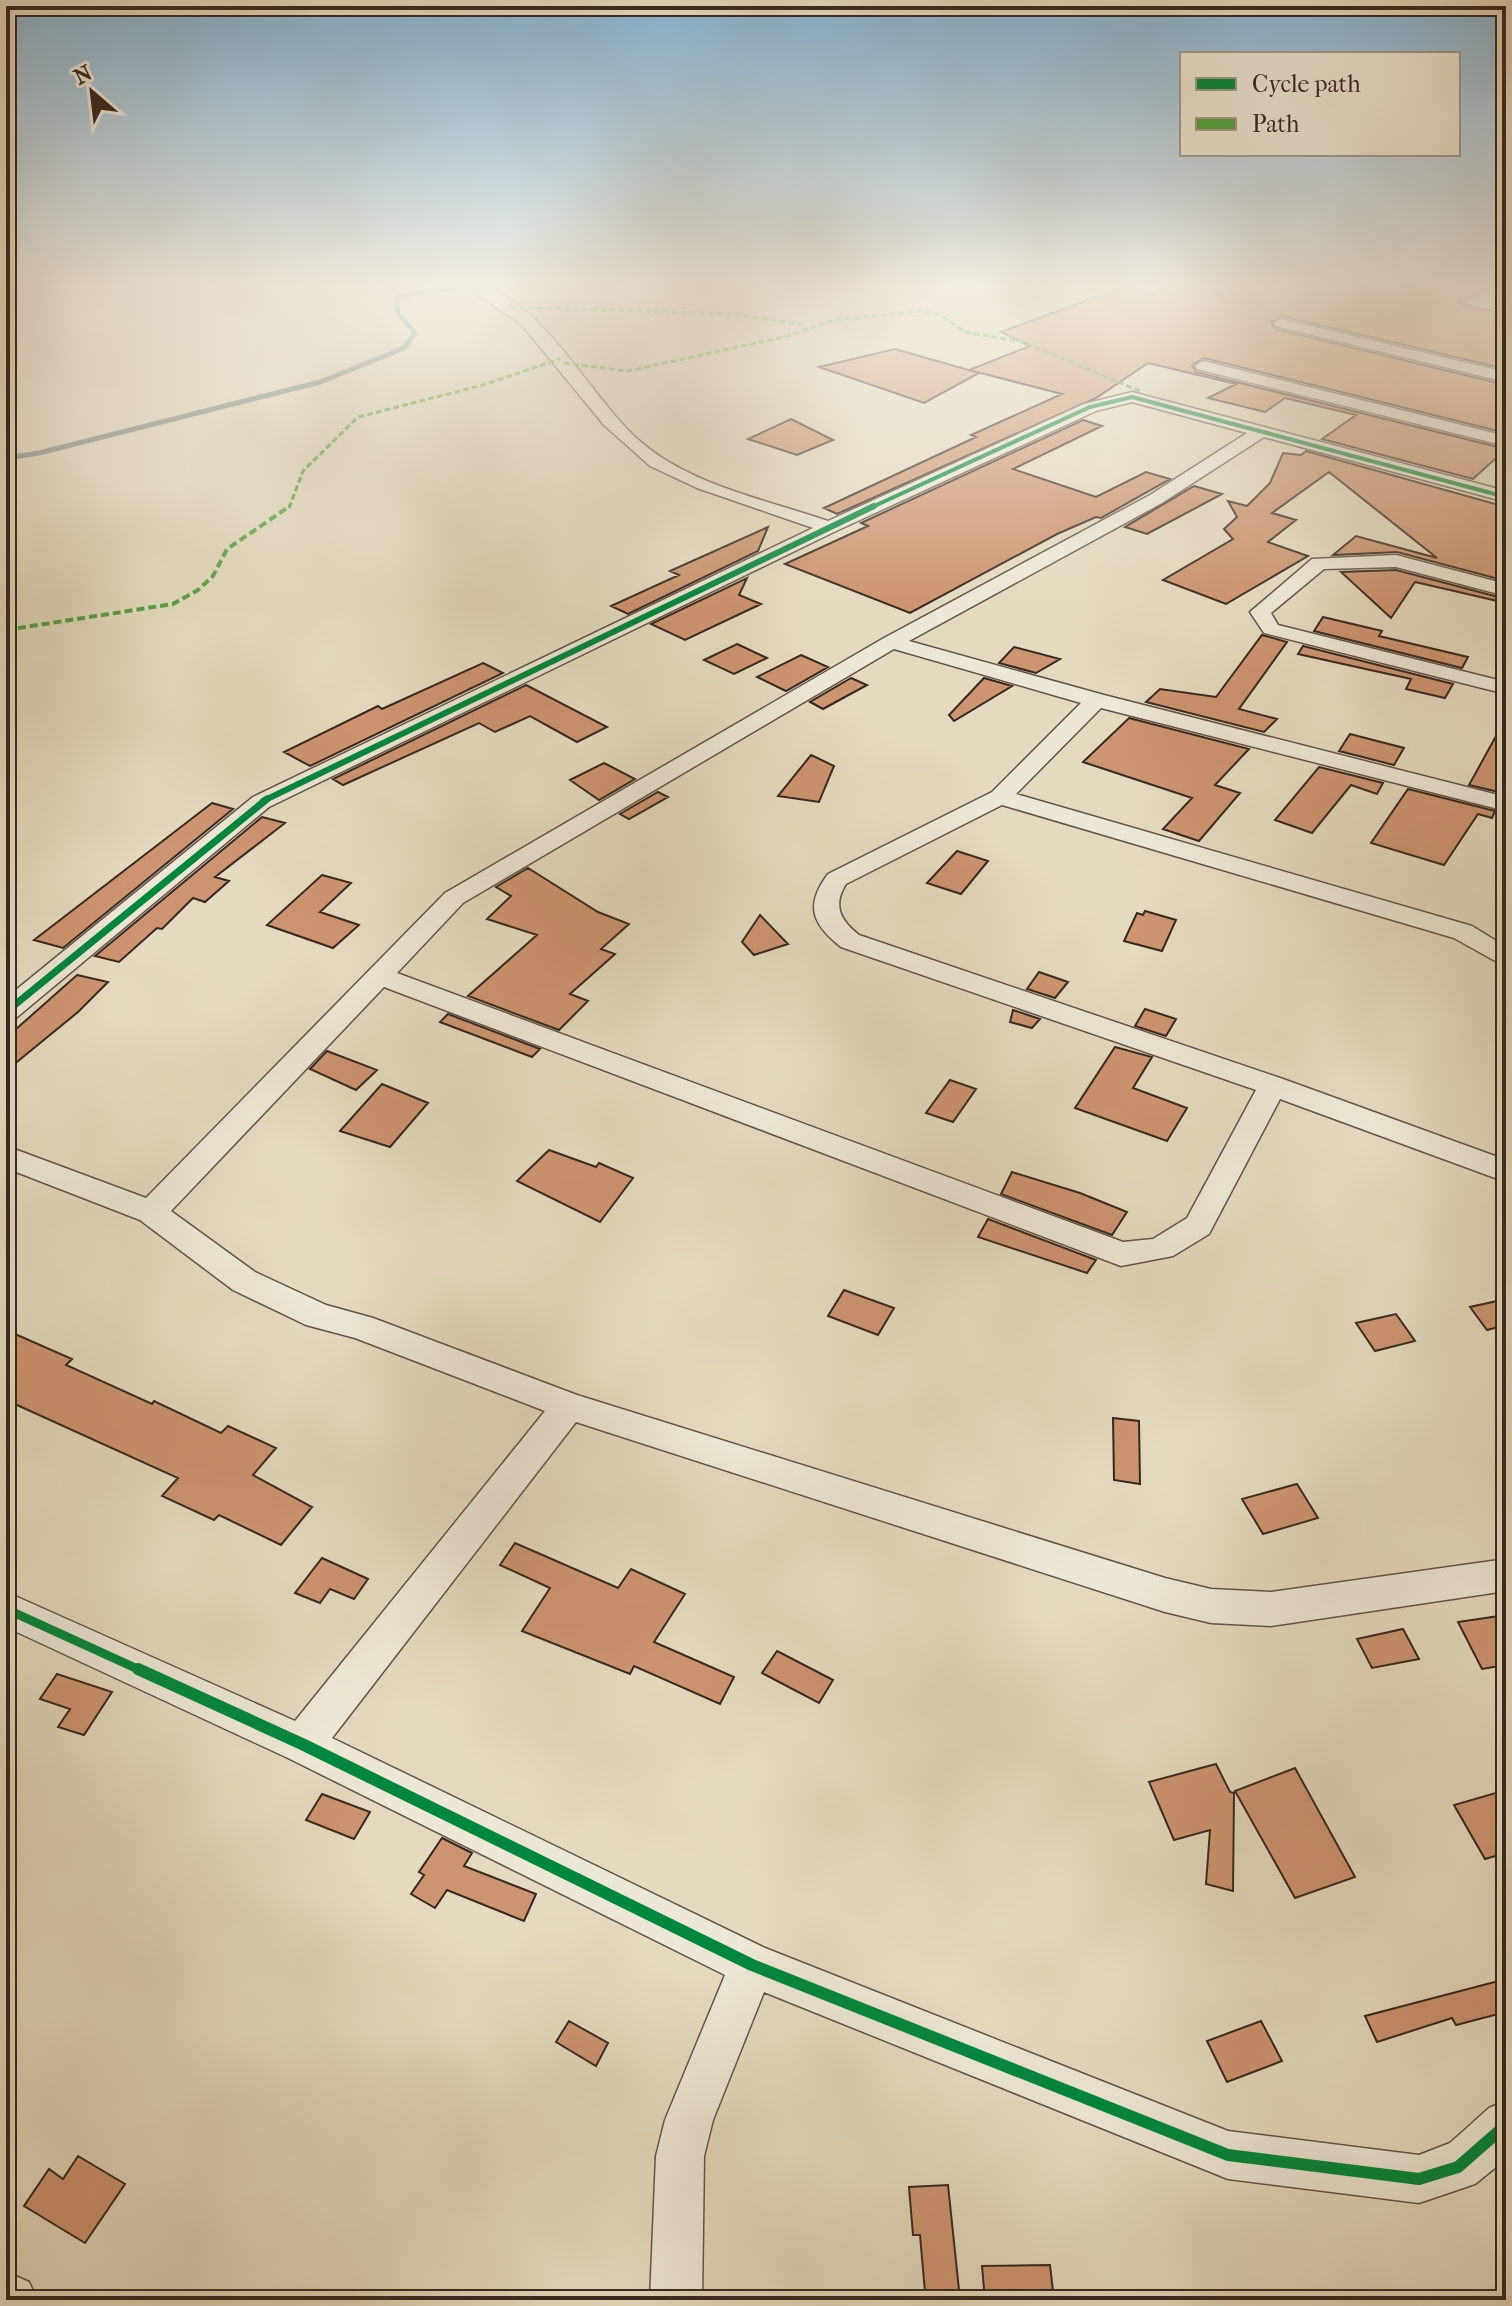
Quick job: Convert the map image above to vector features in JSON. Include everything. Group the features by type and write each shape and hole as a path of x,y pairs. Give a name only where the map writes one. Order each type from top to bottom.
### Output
{"street":[{"path":"583,389 619,433 641,452 705,483 829,527"},
{"path":"1294,389 1506,441"},
{"path":"6,1012 261,802 829,527 1090,407 1132,397 1506,497"},
{"path":"151,1212 454,898 891,642 1156,499 1262,431"},
{"path":"1506,590 1396,561 1319,563 1260,612 1271,629 1506,688"},
{"path":"891,642 1096,700 1506,804"},
{"path":"1096,700 1000,797 837,879 827,891 824,901 826,917 835,931 850,941 1273,1086 1506,1171"},
{"path":"1000,797 1463,932 1506,959"},
{"path":"378,975 1121,1254 1151,1253 1178,1243 1198,1226 1273,1086"},
{"path":"6,1156 151,1212 244,1281 289,1305 361,1327 569,1406 1165,1595 1211,1606 1271,1609 1506,1575"},
{"path":"302,1744 569,1406"},
{"path":"6,1609 302,1744 752,1965 1228,2155 1419,2179 1449,2174 1473,2158 1506,2125"},
{"path":"676,2300 680,2156 689,2120 752,1965"}],"building":[{"path":"882,389 950,389 924,403"},
{"path":"1041,389 1110,389 1096,398 837,514 824,508 976,437 971,435 1062,394"},
{"path":"1227,389 1263,389 1506,449 1473,479 1322,439 1356,415 1285,398 1265,412 1208,398"},
{"path":"1327,389 1506,389 1506,433"},
{"path":"791,419 833,440 797,455 748,439"},
{"path":"1083,420 1102,426 1013,469 1096,497 1146,472 1170,479 1101,518 1096,517 1057,534 910,613 785,564 868,526 861,523"},
{"path":"1306,451 1506,507 1506,581 1397,552 1333,555 1356,536 1437,558 1329,472 1272,513 1296,520 1268,542 1308,556 1226,604 1163,580 1233,539 1224,529 1237,517 1228,501 1247,506 1270,483 1283,453 1301,455"},
{"path":"1194,486 1222,494 1147,534 1125,527"},
{"path":"768,527 758,551 628,614 611,606 679,575 670,571"},
{"path":"1396,570 1506,599 1506,603 1415,582 1391,618 1341,572"},
{"path":"747,578 739,595 761,604 685,640 651,624"},
{"path":"1323,617 1382,631 1379,636 1468,657 1462,668 1314,631"},
{"path":"1262,635 1287,642 1239,709 1277,719 1264,732 1146,702 1160,689 1216,697"},
{"path":"737,644 767,658 734,674 704,660"},
{"path":"1303,646 1453,684 1445,698 1406,689 1411,679 1298,654"},
{"path":"1014,647 1060,659 1036,673 999,663"},
{"path":"801,655 828,667 786,691 757,677"},
{"path":"483,663 503,673 310,766 284,752 378,706 382,709"},
{"path":"851,678 867,685 823,709 810,702"},
{"path":"984,678 1012,686 954,721 949,715"},
{"path":"526,685 607,727 577,742 530,716 495,732 479,723 343,785 333,779"},
{"path":"1129,718 1249,749 1215,785 1240,793 1199,841 1163,829 1192,798 1083,762"},
{"path":"1506,718 1503,793 1469,785"},
{"path":"1350,734 1404,748 1394,765 1339,751"},
{"path":"811,755 834,766 819,802 778,796"},
{"path":"604,763 635,779 599,800 570,780"},
{"path":"1319,767 1383,783 1377,794 1351,785 1312,833 1275,820"},
{"path":"1408,789 1495,811 1492,818 1478,814 1444,865 1371,843"},
{"path":"658,792 668,797 629,819 620,814"},
{"path":"212,803 233,809 63,948 34,940"},
{"path":"262,817 285,823 215,877 229,881 205,902 193,898 162,929 157,928 119,962 95,956"},
{"path":"957,851 988,861 961,894 927,883"},
{"path":"528,868 598,912 629,924 601,949 615,954 570,994 588,1001 559,1030 468,996 537,935 487,919 511,896 496,887"},
{"path":"322,875 351,883 320,912 359,925 333,948 267,925"},
{"path":"1145,911 1176,920 1162,951 1124,941 1137,913 1143,915"},
{"path":"760,915 788,944 754,955 742,942"},
{"path":"1039,972 1068,982 1055,998 1027,989"},
{"path":"77,975 108,982 78,1012 6,1071 6,1038"},
{"path":"1145,1009 1176,1019 1166,1036 1135,1026"},
{"path":"1013,1010 1040,1019 1032,1028 1010,1022"},
{"path":"448,1014 540,1049 532,1057 440,1022"},
{"path":"1115,1047 1152,1057 1133,1088 1187,1108 1167,1141 1075,1108"},
{"path":"327,1051 377,1070 356,1090 310,1069"},
{"path":"950,1080 976,1089 953,1122 926,1113"},
{"path":"382,1084 428,1103 390,1147 340,1131"},
{"path":"549,1150 596,1167 599,1163 633,1178 600,1222 517,1181"},
{"path":"1012,1172 1080,1193 1127,1212 1112,1235 1001,1194"},
{"path":"988,1219 1096,1260 1087,1273 978,1237"},
{"path":"844,1290 894,1308 878,1335 828,1316"},
{"path":"1506,1299 1506,1325 1487,1330 1470,1307"},
{"path":"1396,1314 1415,1341 1375,1351 1356,1323"},
{"path":"6,1330 72,1359 66,1365 152,1404 154,1401 221,1433 228,1426 276,1448 253,1475 312,1507 281,1545 219,1515 214,1520 162,1496 178,1478 6,1400"},
{"path":"1113,1418 1139,1421 1140,1484 1114,1480"},
{"path":"1297,1484 1318,1518 1263,1534 1242,1499"},
{"path":"515,1543 618,1588 631,1569 685,1594 654,1642 734,1677 720,1704 634,1666 630,1674 522,1631 550,1588 500,1565"},
{"path":"322,1558 368,1579 354,1599 330,1589 320,1603 295,1593"},
{"path":"1506,1615 1506,1665 1482,1669 1458,1622"},
{"path":"1403,1629 1419,1659 1372,1668 1357,1639"},
{"path":"777,1651 833,1680 819,1703 762,1673"},
{"path":"57,1674 112,1692 84,1735 58,1727 70,1709 40,1699"},
{"path":"1216,1764 1230,1792 1234,1793 1233,1891 1206,1884 1210,1830 1174,1840 1149,1782"},
{"path":"1295,1768 1355,1877 1295,1898 1235,1791"},
{"path":"1506,1790 1506,1853 1485,1859 1454,1805"},
{"path":"322,1794 370,1812 354,1839 306,1820"},
{"path":"442,1838 472,1853 464,1866 536,1894 524,1921 447,1890 435,1908 411,1894 424,1875 419,1872"},
{"path":"1506,1979 1506,2012 1456,2025 1452,2018 1377,2042 1365,2016"},
{"path":"569,2021 608,2043 596,2066 556,2042"},
{"path":"1261,2021 1282,2061 1227,2082 1207,2041"},
{"path":"78,2156 125,2184 85,2243 24,2206 49,2169 63,2179"},
{"path":"948,2185 959,2290 925,2292 920,2235 913,2235 909,2187"},
{"path":"1050,2265 1054,2300 985,2300 982,2266"}],"waterway":[{"path":"6,458 39,453 294,389"}],"marked path":[{"path":"6,630 173,604 198,590 213,576 227,549 289,509 303,471 358,417 469,389"},
{"path":"1134,389 1142,392"}],"cycle path":[{"path":"6,1012 261,802 829,527 1090,407 1132,397 1506,497"},
{"path":"6,1609 302,1744 752,1965 1228,2155 1419,2179 1458,2167 1506,2125"}]}
